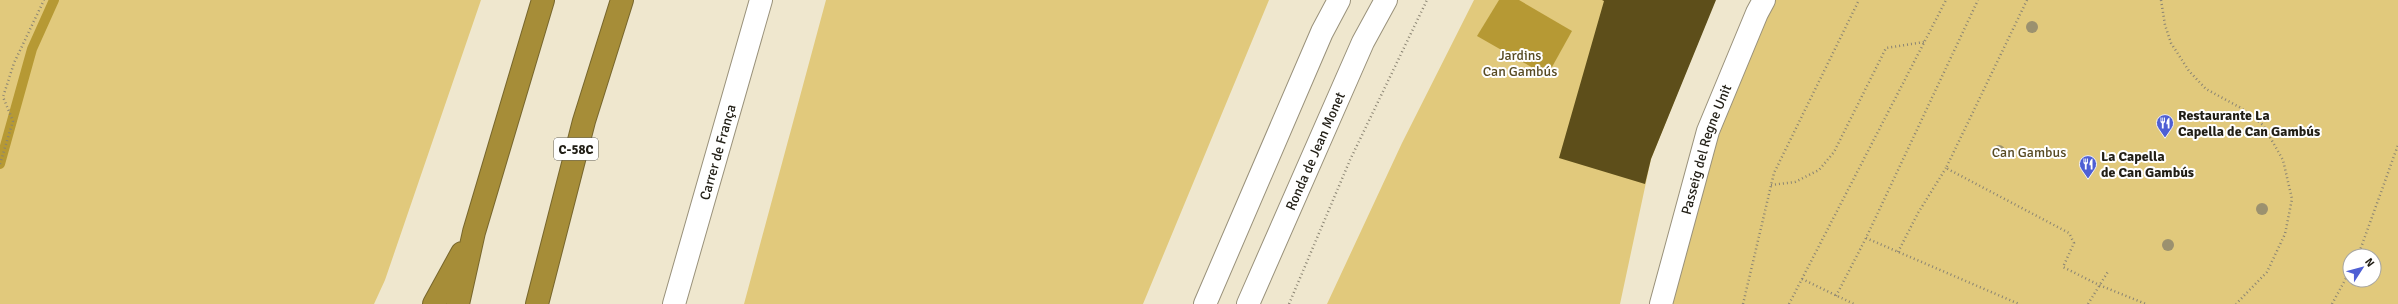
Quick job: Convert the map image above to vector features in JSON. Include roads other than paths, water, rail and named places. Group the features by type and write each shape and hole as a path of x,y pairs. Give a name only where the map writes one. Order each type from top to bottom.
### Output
{"highway":[{"path":"458,304 474,232 543,0"},
{"name":"C-58C","path":"537,304 584,122 622,0"},
{"path":"434,304 474,232"}],"street":[{"name":"Carrer de França","path":"674,304 760,0"},
{"path":"1205,304 1322,32 1339,0"},
{"name":"Ronda de Jean Monet","path":"1248,304 1363,42 1386,0"},
{"name":"Passeig del Regne Unit","path":"1661,304 1708,131 1757,12 1764,0"}],"waterway":[{"path":"0,164 32,49 54,0"}],"place":[{"name":"Restaurante La Capella de Can Gambús","path":"2165,138"},
{"name":"La Capella de Can Gambús","path":"2088,179"}],"park label":[{"name":"Jardins Can Gambús","path":"1520,64"},
{"name":"Can Gambus","path":"2029,152"}]}
